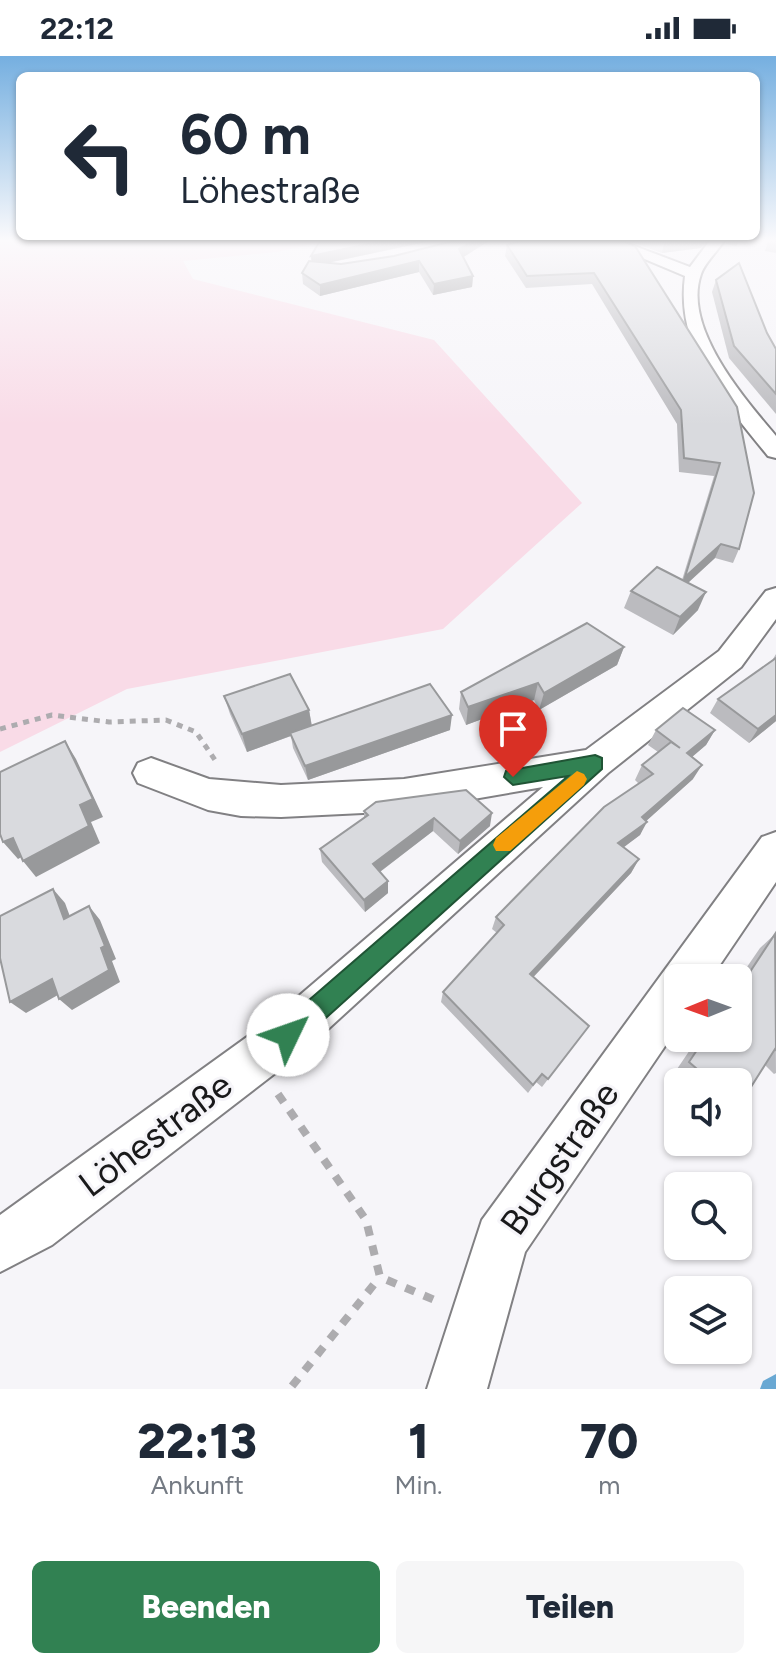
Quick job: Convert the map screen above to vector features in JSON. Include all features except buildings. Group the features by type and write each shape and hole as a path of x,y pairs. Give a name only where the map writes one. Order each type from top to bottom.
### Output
{"street":[{"path":"690,301 701,346 717,379 776,451"},
{"name":"Löhestraße","path":"0,1245 33,1226 288,1035 595,763 730,659 776,598"},
{"name":"Löhestraße","path":"151,773 208,794 241,800 404,795 595,763"},
{"path":"695,964 776,849"},
{"name":"Burgstraße","path":"457,1389 501,1239 664,1008"}],"path":[{"path":"0,729 52,715 109,722 166,720 196,732 241,800"},
{"path":"254,1060 366,1220 380,1277"},
{"path":"380,1277 479,1319"},
{"path":"292,1386 380,1277"}],"shaded area":[{"path":"0,301 281,301 434,340 582,503 443,629 127,689 0,752"}],"waterway":[{"path":"771,1389 776,1385"}],"slow traffic":[{"path":"503,845 577,779"}],"route":[{"path":"288,1035 595,763 513,777"}]}
